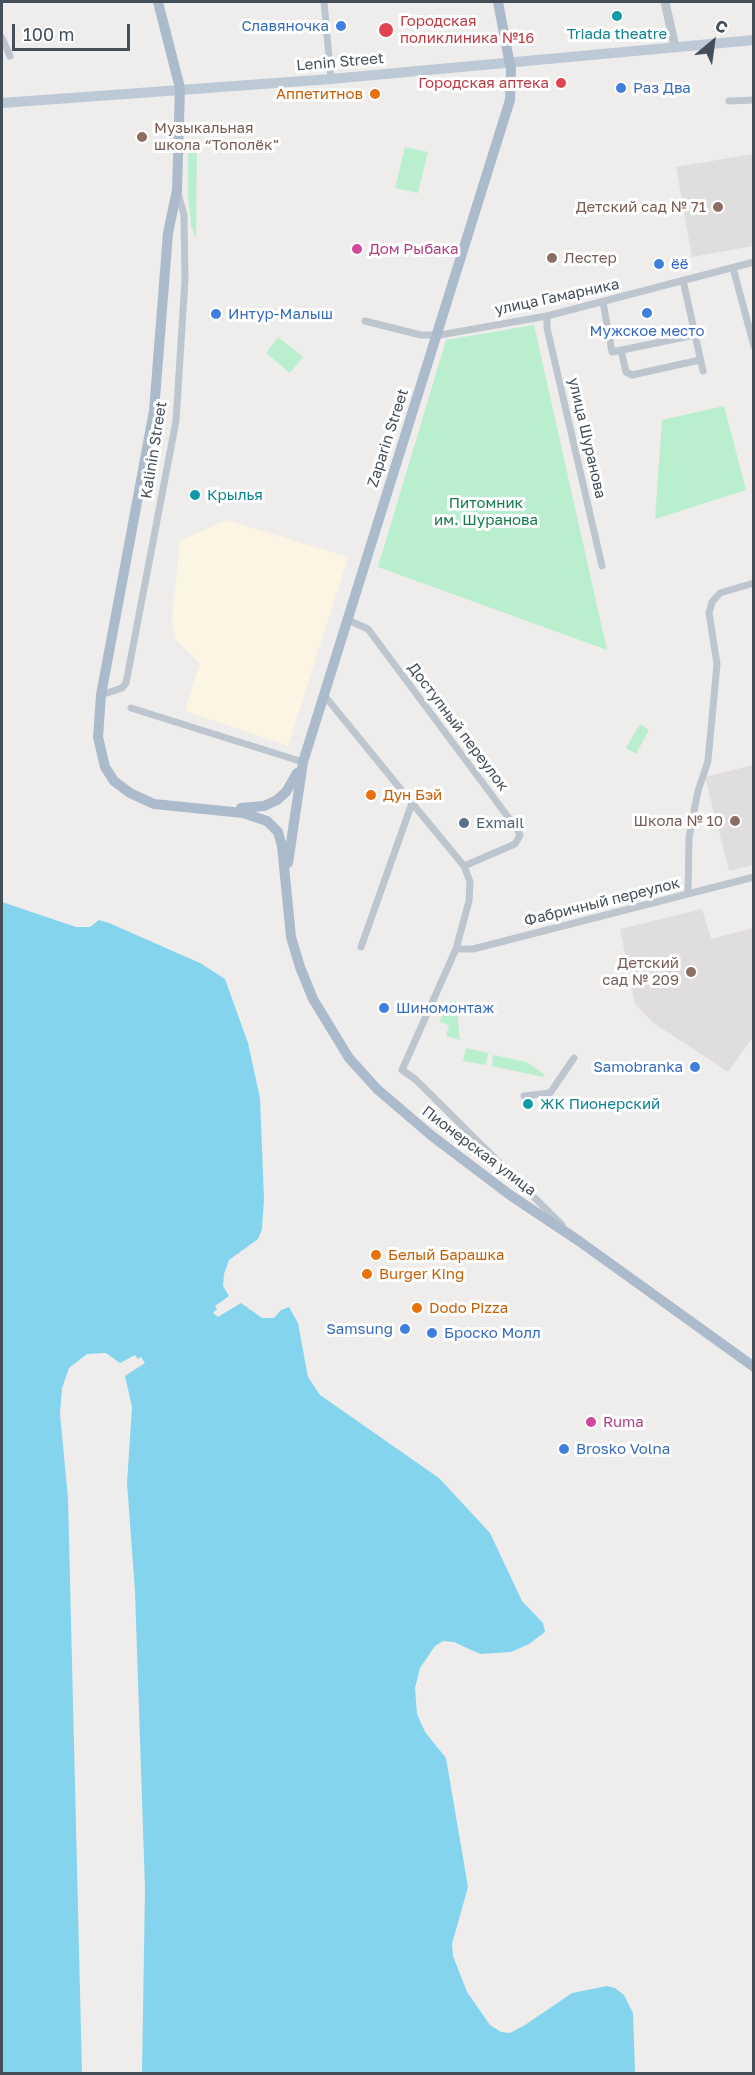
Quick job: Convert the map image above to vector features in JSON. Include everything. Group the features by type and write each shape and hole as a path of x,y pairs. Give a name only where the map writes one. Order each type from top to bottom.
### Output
{"main road":[{"name":"Kalinin Street","path":"159,2 180,88 177,190 168,233 154,411 100,695 98,737 105,767 114,781 130,793 154,804 208,810"},
{"name":"Zaparin Street","path":"286,884 303,762 510,100 509,61 498,2"},
{"name":"Lenin Street","path":"2,103 180,88 331,79 753,40"},
{"path":"208,810 264,806 277,800 294,779 303,762"},
{"path":"208,810 253,815 267,821 278,832 286,884"},
{"name":"Пионерская улица","path":"286,884 291,937 300,968 313,999 349,1058 404,1114 510,1195 579,1241 753,1367"}],"street":[{"path":"324,2 331,79"},
{"path":"665,2 675,47"},
{"path":"2,38 10,56"},
{"path":"729,101 753,100"},
{"name":"Kalinin Street","path":"100,695 122,688 126,683 176,421 185,280 184,215 177,190"},
{"name":"улица Гамарника","path":"365,321 421,335 438,334 547,316 753,262"},
{"path":"733,268 753,346"},
{"path":"683,280 703,371"},
{"path":"603,302 612,352 695,335"},
{"name":"улица Шуранова","path":"547,316 547,328 602,566"},
{"path":"621,350 627,372 632,375 700,360"},
{"path":"688,894 691,826 698,791 708,760 717,664 709,614 712,602 720,592 753,583"},
{"name":"Доступный переулок","path":"348,620 368,629 517,829 520,836 515,844 464,866"},
{"path":"324,695 464,866 470,882 469,901 456,949 402,1070 432,1095 497,1158 517,1183 579,1241"},
{"path":"131,708 303,762"},
{"path":"361,947 412,803"},
{"name":"Фабричный переулок","path":"456,949 473,949 753,877"},
{"path":"524,1096 550,1093 574,1058"}],"shaded area":[{"name":"Детский сад № 71","path":"753,154 753,246 692,257 676,167"},
{"path":"226,520 348,557 288,746 185,711 200,663 175,639 172,618 180,541"},
{"name":"Школа № 10","path":"753,765 753,865 729,871 705,777"},
{"name":"Детский сад № 209","path":"702,909 711,939 753,928 753,1037 728,1072 652,1022 635,1004 620,929"}],"green space":[{"path":"405,147 428,152 418,193 395,188"},
{"path":"197,149 196,238 191,226 188,197 188,152"},
{"name":"Питомник им. Шуранова","path":"534,325 607,650 378,567 446,340"},
{"path":"278,337 303,357 290,373 266,353"},
{"path":"724,406 746,490 655,519 662,420"},
{"path":"640,724 649,730 636,754 626,748"},
{"path":"456,1001 460,1040 446,1036 449,1025 439,1022 448,1002"},
{"path":"466,1048 488,1053 486,1065 463,1061"},
{"path":"493,1055 527,1062 545,1075 543,1077 492,1066"}],"water":[{"path":"2,902 76,927 90,927 99,920 109,923 200,963 225,979 248,1043 260,1098 264,1199 262,1229 258,1239 229,1260 223,1286 229,1296 215,1306 217,1309 213,1313 218,1317 241,1303 262,1318 274,1318 281,1310 289,1307 298,1323 308,1377 320,1395 439,1478 490,1533 522,1601 543,1623 545,1632 529,1644 511,1652 480,1654 454,1642 443,1641 435,1646 420,1668 415,1688 417,1714 425,1732 446,1758 468,1887 452,1944 453,1956 467,1992 490,2025 501,2032 510,2033 525,2025 572,1993 607,1986 615,1988 624,1995 633,2013 635,2073 142,2073 145,1889 135,1591 127,1483 132,1407 125,1376 145,1363 141,1357 138,1359 135,1355 120,1363 106,1353 87,1354 69,1368 62,1388 60,1414 68,1498 82,2073 2,2073"}],"place":[{"name":"Triada theatre","path":"617,16"},
{"name":"Славяночка","path":"341,26"},
{"name":"Городская поликлиника №16","path":"386,30"},
{"name":"Городская аптека","path":"561,83"},
{"name":"Раз Два","path":"621,88"},
{"name":"Аппетитнов","path":"375,94"},
{"name":"Музыкальная школа “Тополёк\"","path":"142,137"},
{"name":"Детский сад № 71","path":"718,207"},
{"name":"Дом Рыбака","path":"357,249"},
{"name":"Лестер","path":"552,258"},
{"name":"ёё","path":"659,264"},
{"name":"Мужское место","path":"647,313"},
{"name":"Интур-Малыш","path":"216,314"},
{"name":"Крылья","path":"195,495"},
{"name":"Дун Бэй","path":"371,795"},
{"name":"Школа № 10","path":"735,821"},
{"name":"Exmail","path":"464,823"},
{"name":"Детский сад № 209","path":"691,972"},
{"name":"Шиномонтаж","path":"384,1008"},
{"name":"Samobranka","path":"695,1067"},
{"name":"ЖК Пионерский","path":"528,1104"},
{"name":"Белый Барашка","path":"376,1255"},
{"name":"Burger King","path":"367,1274"},
{"name":"Dodo Pizza","path":"417,1308"},
{"name":"Samsung","path":"405,1329"},
{"name":"Броско Молл","path":"432,1333"},
{"name":"Ruma","path":"591,1422"},
{"name":"Brosko Volna","path":"564,1449"}]}
